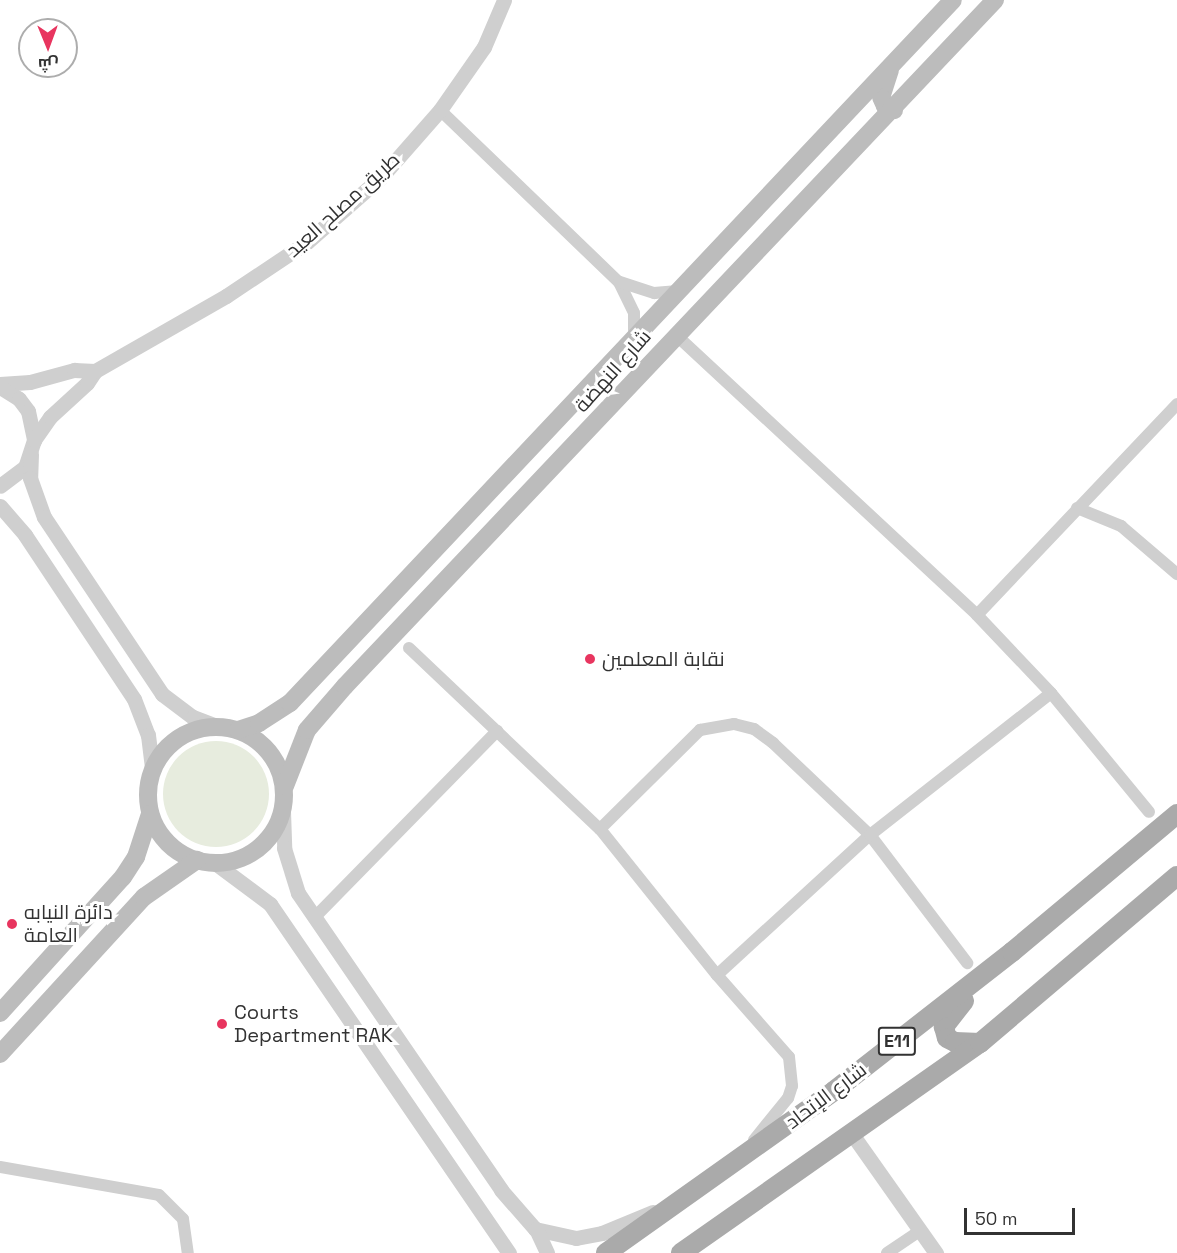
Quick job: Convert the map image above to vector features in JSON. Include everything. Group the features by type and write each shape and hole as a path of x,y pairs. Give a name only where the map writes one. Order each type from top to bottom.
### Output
{"main road":[{"name":"شارع النهضة","path":"238,730 258,723 290,703 953,0"},
{"name":"شارع النهضة","path":"285,786 300,742 317,716 676,335 894,110 995,0"},
{"path":"893,63 881,97 885,106 894,110"},
{"path":"0,1054 144,897 206,862 238,860 258,849 274,832 283,811 285,786 270,751 238,730 217,726 196,729 178,738 162,752 152,770 147,792 150,814 168,843 206,862"},
{"path":"0,1013 123,877 136,857 150,814"},
{"name":"شارع الإتحاد","path":"606,1253 834,1091 1012,952 1177,814"},
{"name":"E11","path":"681,1253 980,1043 1177,876"},
{"path":"980,1043 956,1042 947,1038 944,1027 948,1017 1012,952"}],"street":[{"name":"طريق مصلح العيد","path":"0,486 15,477 50,417 87,383 95,371 226,296 307,242 382,176 440,110 484,47 504,0"},
{"path":"440,110 619,282 634,313 634,337"},
{"path":"619,282 654,293 678,291"},
{"path":"676,335 977,615 1051,693 1149,812"},
{"name":"طريق مصلح العيد","path":"0,386 30,382 74,370 95,371"},
{"path":"0,386 19,399 28,411 33,447 30,478 44,517 156,684 175,706 217,726"},
{"path":"977,615 1042,550 1077,508 1177,404"},
{"path":"0,506 25,535 134,699 148,735 152,770"},
{"path":"1077,508 1121,526 1177,574"},
{"path":"409,648 600,830 717,975 789,1058 792,1086 788,1098 733,1163"},
{"path":"717,975 870,835 1051,693"},
{"path":"600,830 691,736 700,730 734,724 754,729 773,743 870,835 967,963"},
{"path":"314,918 497,731"},
{"path":"283,811 287,867 314,918 501,1190 535,1229 547,1253"},
{"path":"206,862 270,904 509,1251"},
{"path":"852,1134 936,1253"},
{"path":"0,1167 159,1195 183,1219 188,1253"},
{"path":"535,1229 576,1238 602,1233 678,1202"},
{"path":"887,1253 920,1231"}],"shaded area":[{"path":"216,741 236,745 254,756 265,774 269,794 265,814 254,832 236,843 216,847 196,843 178,832 167,814 163,794 167,774 178,756 196,745"}],"place":[{"name":"نقابة المعلمين","path":"590,659"},
{"name":"دائرة النيابه العامة","path":"12,924"},
{"name":"Courts Department RAK","path":"222,1024"}]}
